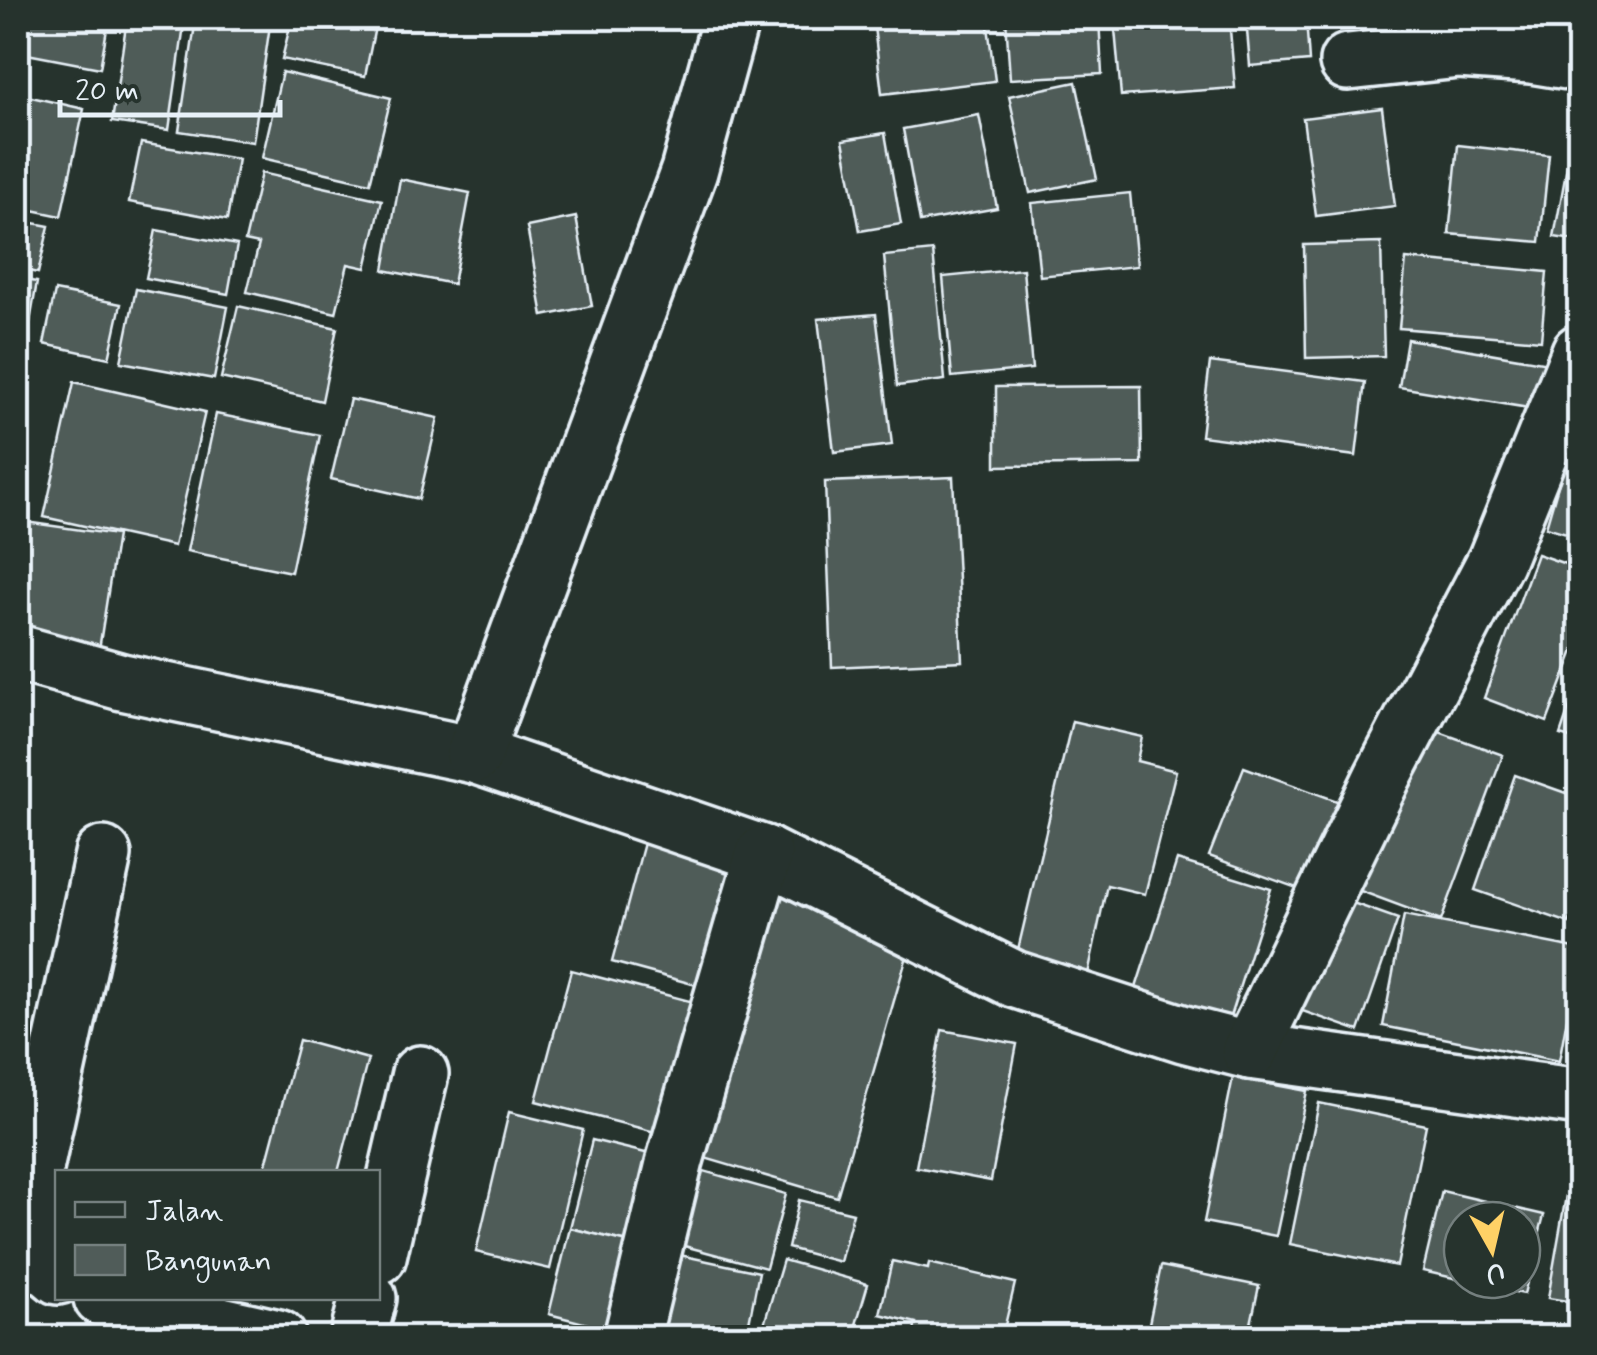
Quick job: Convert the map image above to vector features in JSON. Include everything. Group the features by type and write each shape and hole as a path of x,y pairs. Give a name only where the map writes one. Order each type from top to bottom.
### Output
{"street":[{"path":"474,755 690,171 731,18"},
{"path":"1348,62 1459,50 1580,63"},
{"path":"1250,1051 1383,776 1496,560 1580,352"},
{"path":"18,653 122,682 474,755 764,854 1014,979 1184,1034 1250,1051 1580,1098"},
{"path":"632,1338 675,1160 764,854"},
{"path":"55,1274 39,1261 26,1235 28,1200 103,856"},
{"path":"380,1247 420,1074"},
{"path":"111,1300 278,1338"},
{"path":"358,1338 368,1300"}],"building":[{"path":"30,18 109,18 100,68 22,53"},
{"path":"127,18 185,18 169,130 112,122"},
{"path":"196,18 271,18 253,142 179,131"},
{"path":"292,18 376,22 365,76 282,59"},
{"path":"873,18 987,18 995,81 882,94"},
{"path":"1006,18 1099,18 1102,74 1010,79"},
{"path":"1114,18 1229,18 1235,88 1121,96"},
{"path":"1246,18 1306,18 1309,61 1250,66"},
{"path":"1334,18 1390,18 1390,24 1335,28"},
{"path":"282,72 391,98 370,183 262,158"},
{"path":"1076,82 1097,179 1030,193 1009,96"},
{"path":"18,94 84,109 61,216 18,207"},
{"path":"1382,108 1395,206 1316,216 1303,118"},
{"path":"979,115 997,208 920,222 903,129"},
{"path":"885,133 901,224 860,231 843,140"},
{"path":"141,143 238,159 227,220 129,202"},
{"path":"1458,145 1549,155 1540,242 1449,234"},
{"path":"1571,145 1580,147 1580,241 1554,237"},
{"path":"261,173 382,200 366,268 348,264 336,313 247,292 259,244 245,241"},
{"path":"400,179 470,193 453,284 384,270"},
{"path":"1130,193 1137,266 1040,276 1032,203"},
{"path":"576,217 592,306 543,316 527,227"},
{"path":"18,220 49,226 38,273 18,269"},
{"path":"156,230 237,245 228,294 146,278"},
{"path":"1381,243 1384,356 1306,358 1304,245"},
{"path":"933,251 945,380 897,386 884,256"},
{"path":"1406,259 1547,272 1541,340 1399,328"},
{"path":"1023,269 1032,369 952,377 943,277"},
{"path":"18,279 37,282 26,345 18,344"},
{"path":"136,289 228,307 214,379 121,362"},
{"path":"55,291 121,304 109,358 44,344"},
{"path":"238,306 337,328 322,401 221,378"},
{"path":"876,314 892,445 834,452 818,319"},
{"path":"1407,339 1554,364 1547,411 1399,387"},
{"path":"1210,362 1365,382 1356,456 1201,436"},
{"path":"74,382 205,412 174,546 44,517"},
{"path":"1141,386 1142,464 996,466 996,387"},
{"path":"350,399 438,418 419,499 331,479"},
{"path":"216,414 320,435 291,572 187,551"},
{"path":"1567,455 1580,459 1580,537 1546,527"},
{"path":"953,477 962,661 832,667 825,482"},
{"path":"18,521 117,535 98,656 18,644"},
{"path":"1537,554 1580,569 1580,635 1547,722 1484,698"},
{"path":"1580,676 1580,741 1560,735"},
{"path":"1072,721 1142,737 1137,761 1176,771 1145,894 1107,885 1088,974 1016,958"},
{"path":"1417,724 1503,755 1441,921 1355,889"},
{"path":"1244,767 1348,805 1313,894 1209,856"},
{"path":"1515,775 1580,798 1580,895 1569,923 1475,890"},
{"path":"648,828 755,856 718,991 612,962"},
{"path":"1177,860 1271,889 1227,1026 1133,997"},
{"path":"770,873 907,956 837,1197 691,1154"},
{"path":"1333,896 1398,919 1359,1031 1294,1008"},
{"path":"1404,915 1580,949 1559,1061 1383,1026"},
{"path":"571,970 712,1007 678,1138 536,1101"},
{"path":"942,1030 1017,1044 991,1181 916,1167"},
{"path":"299,1040 368,1059 339,1170 265,1170"},
{"path":"1233,1077 1307,1091 1276,1236 1204,1222"},
{"path":"1319,1103 1426,1125 1397,1266 1290,1244"},
{"path":"509,1112 583,1130 550,1269 476,1252"},
{"path":"592,1140 666,1158 644,1246 570,1228"},
{"path":"1574,1150 1580,1151 1580,1303 1548,1298"},
{"path":"682,1165 786,1194 766,1268 662,1240"},
{"path":"1442,1191 1480,1200 1442,1200 1442,1275 1423,1271"},
{"path":"799,1200 853,1213 840,1262 788,1248"},
{"path":"570,1228 644,1246 622,1333 549,1314"},
{"path":"661,1251 759,1272 746,1338 680,1338 644,1330"},
{"path":"783,1260 868,1284 852,1338 760,1338"},
{"path":"892,1261 928,1269 929,1263 1015,1283 1002,1338 912,1338 916,1323 880,1314"},
{"path":"1161,1266 1259,1286 1248,1338 1146,1338"}]}
